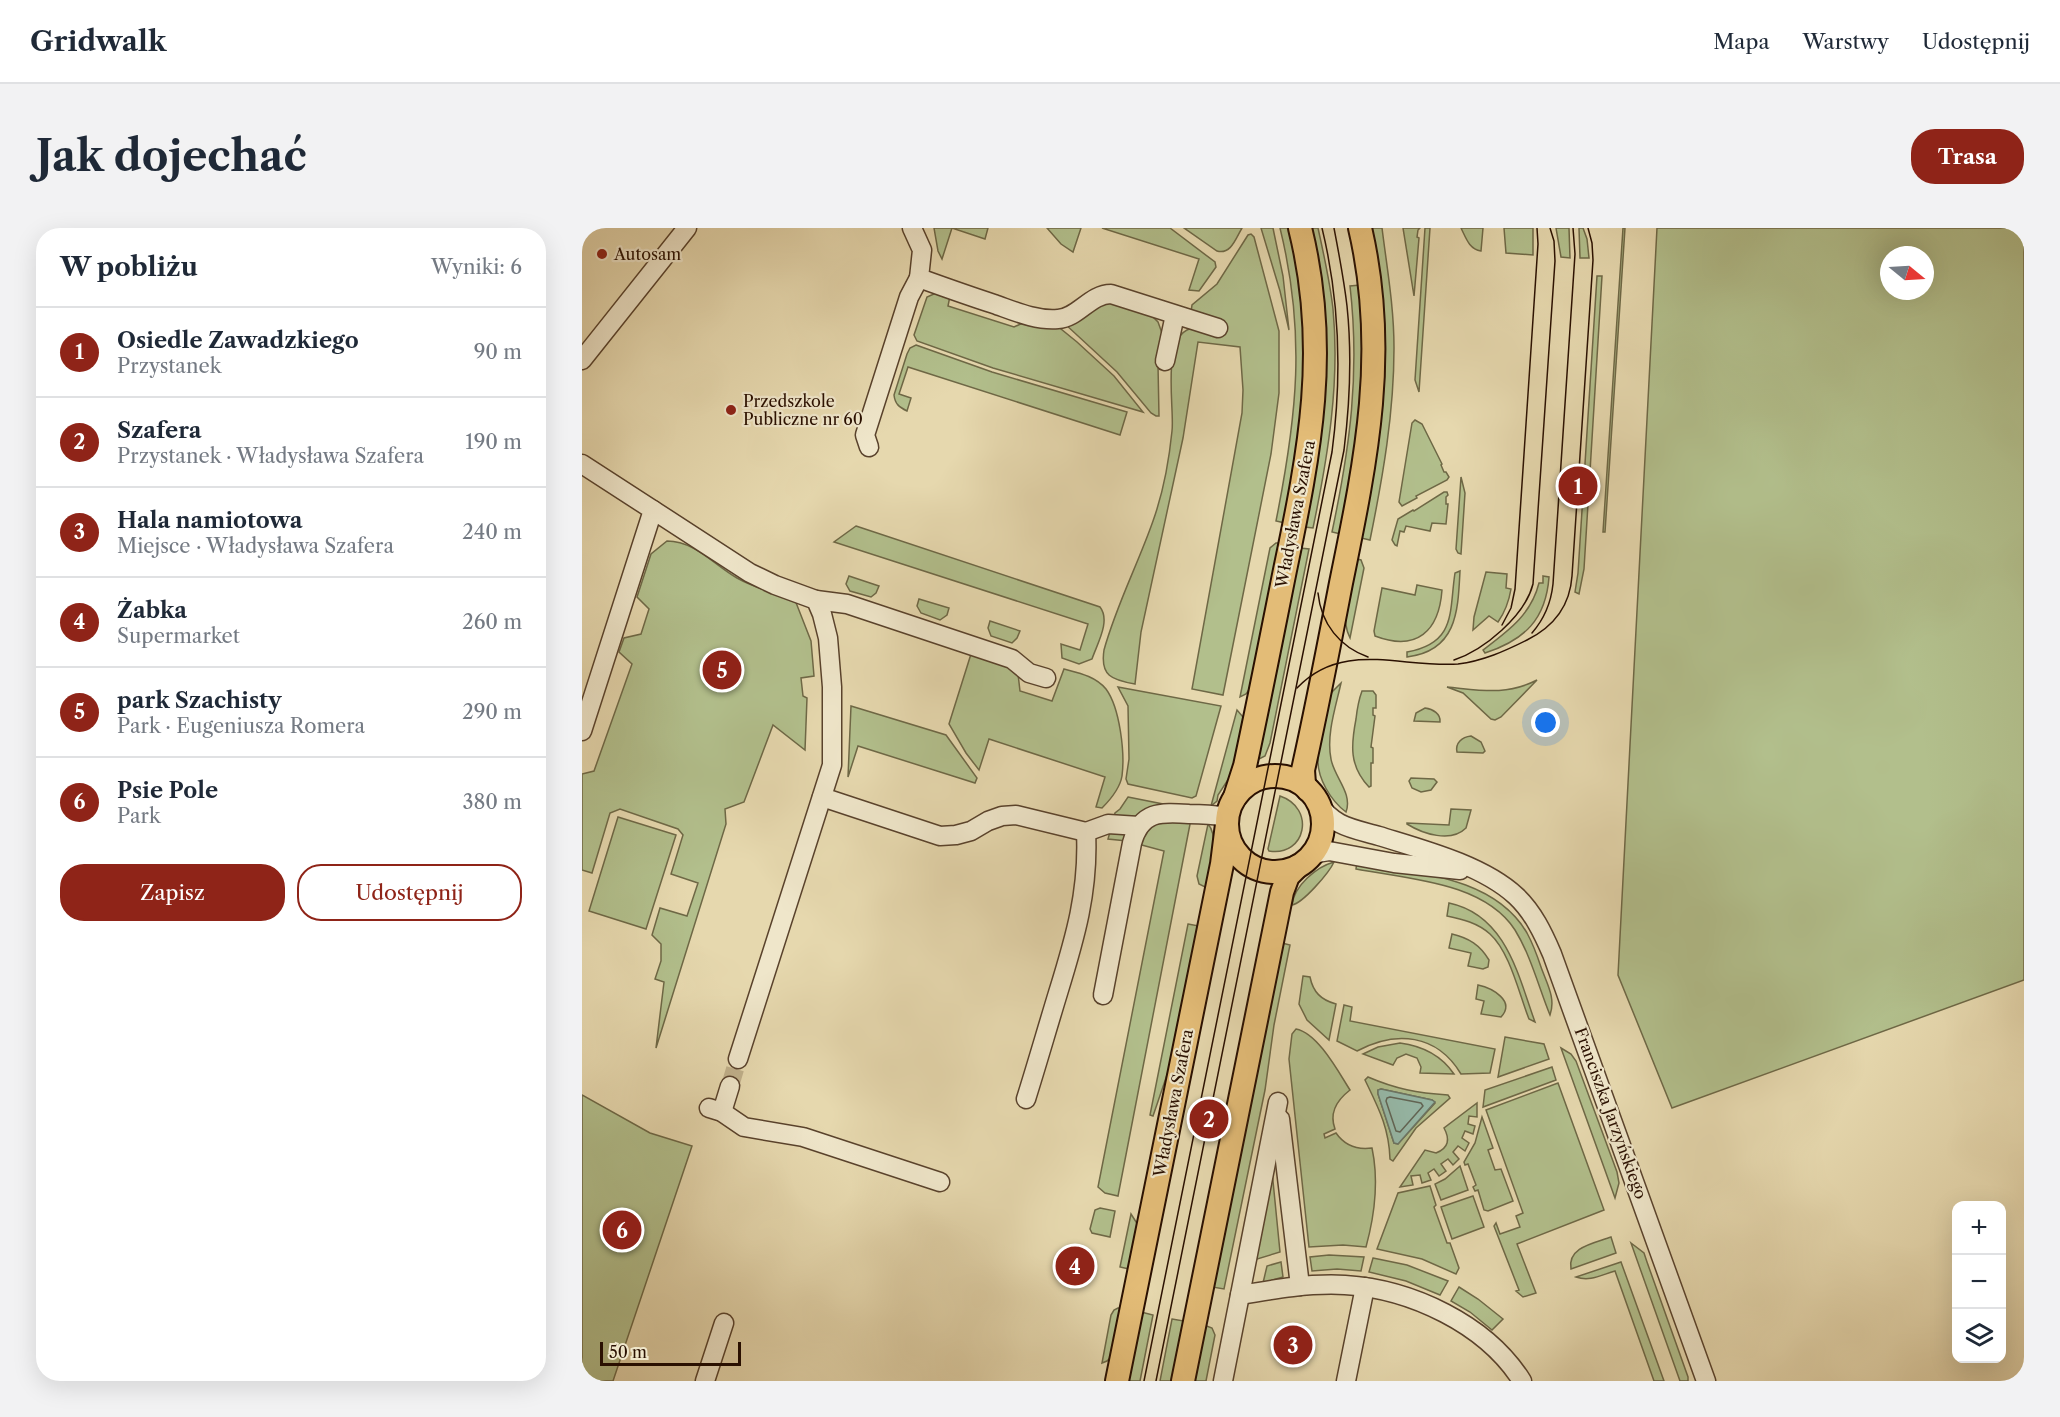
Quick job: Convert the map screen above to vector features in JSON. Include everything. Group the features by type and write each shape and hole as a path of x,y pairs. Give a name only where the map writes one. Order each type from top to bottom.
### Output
{"main road":[{"name":"Władysława Szafera","path":"1117,1381 1222,864 1230,813 1245,766 1304,477 1312,424 1316,363 1311,284 1300,228"},
{"path":"1183,1381 1282,892 1288,876 1317,846 1322,830 1322,818 1304,783 1303,770 1363,477 1372,410 1373,317 1369,273 1360,228"},
{"path":"1302,863 1275,872 1260,870 1249,865 1232,847 1230,813 1248,785 1267,777 1291,780 1312,796"}],"street":[{"path":"582,360 687,228"},
{"path":"869,447 865,435 909,297 919,279 922,250 912,228"},
{"path":"919,279 1044,319 1060,320 1071,316 1095,298 1111,294 1218,328"},
{"path":"1165,361 1175,315"},
{"path":"582,464 756,576 816,600 847,604 1012,659 1029,673 1046,678"},
{"path":"582,732 653,510"},
{"path":"738,1059 832,765 832,687 828,638 816,600"},
{"name":"Franciszka Jarzyńskiego","path":"1312,796 1327,816 1340,824 1428,851 1494,879 1516,895 1532,915 1548,943 1706,1381"},
{"path":"822,797 940,836 971,831 1002,816 1016,815 1086,832 1108,824 1139,826"},
{"path":"1104,995 1132,843 1139,826 1152,816 1163,812 1230,813"},
{"path":"1026,1099 1077,929 1085,888 1086,832"},
{"name":"Franciszka Jarzyńskiego","path":"1302,863 1317,853 1329,851 1394,863 1477,871"},
{"path":"730,1086 716,1110 744,1127 803,1137 940,1182"},
{"path":"1223,1381 1278,1102 1300,1286"},
{"path":"1240,1295 1300,1286 1345,1285 1404,1296 1458,1321 1491,1346 1522,1381"},
{"path":"1347,1381 1365,1287"},
{"path":"705,1381 724,1323"}],"green space":[{"path":"934,228 952,228 942,259 938,251"},
{"path":"952,228 988,228 985,239"},
{"path":"1047,228 1081,228 1073,252 1061,244"},
{"path":"1102,228 1170,228 1215,262 1216,267 1199,291 1189,290 1199,259"},
{"path":"1184,228 1242,228 1232,245 1222,252 1217,251"},
{"path":"1261,228 1273,228 1283,276 1289,330 1280,291"},
{"path":"1280,228 1290,228 1295,250 1306,345 1303,415 1285,523 1276,521 1293,410 1296,340 1288,267"},
{"path":"1310,228 1318,228 1325,258 1335,337 1331,419 1313,528 1305,527 1324,401"},
{"path":"1370,228 1382,228 1392,303 1394,372 1387,444 1370,540 1361,538 1382,413 1385,363 1382,310"},
{"path":"1403,228 1420,228 1417,237 1419,238 1414,296"},
{"path":"1425,228 1430,228 1419,392 1415,380"},
{"path":"1461,228 1483,228 1481,251 1471,245"},
{"path":"1504,228 1533,228 1533,255 1506,253"},
{"path":"1556,228 1569,228 1570,258 1561,257"},
{"path":"1579,228 1583,228 1587,239 1589,258 1580,258"},
{"path":"1623,228 1625,228 1605,532 1603,532"},
{"path":"1657,228 2024,228 2024,980 1672,1108 1618,975"},
{"path":"1251,234 1254,237 1279,331 1279,393 1271,454 1223,695 1192,689 1242,413 1240,347 1198,342 1183,438 1141,632 1135,684 1120,681 1106,671 1103,659 1104,650 1153,521 1163,488 1172,431 1173,355 1177,342 1184,332 1195,328 1191,312 1192,305 1217,284 1248,235"},
{"path":"1597,276 1602,276 1584,569 1579,594 1575,592"},
{"path":"1360,285 1363,318 1363,395 1341,534 1332,532 1344,470 1352,410 1354,349 1350,286"},
{"path":"936,293 950,296 948,306 1014,327 1027,321 1056,325 1114,376 1143,412 993,368 917,341 914,335 927,297"},
{"path":"1109,299 1151,315 1158,322 1162,333 1158,365 1159,416 1151,413 1117,372 1065,324"},
{"path":"916,345 992,372 1127,412 1120,435 908,367 899,394 911,398 907,411 898,405 894,395 907,354 910,348"},
{"path":"1415,420 1422,424 1444,472 1449,477 1402,506 1399,502 1412,423"},
{"path":"1461,477 1465,493 1461,554 1456,549"},
{"path":"1444,492 1448,495 1446,497 1446,504 1448,504 1446,524 1432,523 1430,531 1406,526 1404,532 1400,531 1397,546 1395,545 1392,540 1398,519"},
{"path":"856,526 1100,607 1104,626 1092,659 1079,664 1062,658 1061,644 1080,650 1088,624 834,542"},
{"path":"667,541 695,549 744,582 795,600 811,641 814,676 801,678 803,696 807,698 805,750 773,725 744,802 725,809 726,824 656,1048 664,982 655,979 661,961 661,944 652,935 660,908 687,916 698,883 671,874 683,835 678,829 620,809 610,813 592,873 582,870 582,774 594,771 632,664 619,652 624,638 641,634 649,609 637,597 651,554"},
{"path":"1276,543 1281,543 1251,687 1246,694 1240,697 1270,548"},
{"path":"1300,548 1309,549 1270,743 1265,756 1259,759 1258,757"},
{"path":"1357,559 1361,560 1364,568 1350,638 1345,619 1349,588"},
{"path":"1460,571 1456,614 1452,627 1436,647 1407,657 1407,652 1423,648 1443,633 1448,623 1455,573"},
{"path":"1486,572 1507,574 1506,588 1511,589 1505,610 1498,622 1489,616 1473,630 1474,617"},
{"path":"849,576 879,586 876,593 871,597 850,591 846,584"},
{"path":"1543,576 1549,577 1547,592 1538,616 1531,626 1511,642 1485,653 1483,650 1510,629 1524,613 1539,583 1543,583"},
{"path":"1417,585 1442,590 1440,604 1431,627 1414,639 1403,641 1375,636 1382,588 1415,595"},
{"path":"919,599 949,608 947,615 940,620 921,613 917,606"},
{"path":"990,621 1020,631 1017,638 1012,643 991,636 988,628"},
{"path":"971,654 1007,665 1018,674 1020,691 1052,701 1064,669 1092,678 1106,689 1118,719 1123,766 1119,785 1102,808 1096,807 1105,777 989,739 979,770 949,724"},
{"path":"1537,680 1501,717 1495,720 1491,719 1463,693 1447,687 1504,690"},
{"path":"1341,683 1332,721 1330,750 1333,766 1347,798 1346,812 1335,802 1322,781 1316,758 1328,700"},
{"path":"1118,687 1221,706 1196,796 1192,798 1128,784 1126,779 1129,759 1128,706"},
{"path":"1362,691 1373,691 1376,695 1371,747 1373,748 1373,763 1371,763 1371,786 1369,787 1358,771 1353,755 1354,729"},
{"path":"851,706 946,735 977,778 975,783 858,746 848,777"},
{"path":"1425,708 1436,712 1440,722 1414,721 1416,713"},
{"path":"1237,710 1243,717 1244,724 1235,769 1218,795 1217,801 1211,806"},
{"path":"1471,736 1481,742 1485,751 1483,753 1457,752 1460,741"},
{"path":"1411,778 1434,779 1437,782 1431,790 1421,792 1412,788 1409,781"},
{"path":"1280,796 1299,810 1302,830 1291,847 1282,851 1269,851 1268,849"},
{"path":"1128,797 1168,805 1127,841 1108,839 1115,813"},
{"path":"1451,809 1471,810 1466,828 1460,833 1445,836 1429,834 1407,824 1449,825"},
{"path":"618,817 676,835 646,929 589,911"},
{"path":"1191,819 1118,1196 1105,1193 1098,1187 1164,851 1138,844 1149,824"},
{"path":"1208,824 1212,830 1214,845 1207,888 1199,884 1197,876"},
{"path":"1334,862 1315,887 1292,905 1301,884 1320,868"},
{"path":"1357,862 1451,880 1495,899 1513,914 1531,941 1550,991 1552,1009 1550,1015 1521,940 1501,914 1465,892 1421,880 1356,869"},
{"path":"1449,903 1468,910 1484,920 1497,934 1515,967 1535,1022 1529,1019 1513,974 1497,942 1475,924 1447,916"},
{"path":"1188,924 1199,926 1169,1069 1153,1116 1150,1115"},
{"path":"1452,934 1478,946 1489,960 1488,967 1483,969 1468,966 1471,953 1449,948"},
{"path":"1282,943 1290,945 1274,1025 1265,1090 1224,1289 1212,1287"},
{"path":"1303,976 1310,977 1313,987 1322,998 1336,1004 1329,1040 1307,1020 1299,1004"},
{"path":"1478,985 1495,992 1504,1001 1506,1006 1501,1017 1481,1014 1484,1001 1476,999"},
{"path":"1344,1005 1352,1007 1350,1021 1495,1049 1490,1073 1461,1074 1440,1051 1415,1040 1386,1040 1357,1051 1337,1041"},
{"path":"1296,1029 1304,1032 1320,1046 1350,1090 1335,1107 1333,1123 1335,1129 1324,1134 1325,1138 1336,1133 1352,1146 1372,1148 1375,1198 1366,1247 1343,1245 1309,1247 1289,1059 1292,1034"},
{"path":"1505,1037 1544,1044 1549,1059 1498,1077"},
{"path":"1400,1043 1416,1046 1431,1053 1454,1074 1420,1073 1421,1067 1417,1058 1406,1054 1397,1058 1393,1065 1363,1054 1378,1047"},
{"path":"1561,1048 1571,1054 1576,1061 1617,1172 1619,1183 1615,1198"},
{"path":"1552,1067 1556,1080 1483,1107 1485,1090"},
{"path":"1368,1077 1388,1085 1416,1092 1448,1095 1450,1098 1416,1128 1393,1161 1390,1159 1388,1137 1382,1118 1365,1080","holes":["1378,1090 1432,1100 1435,1103 1398,1144 1394,1143"]},
{"path":"1558,1083 1604,1210 1517,1244 1536,1293 1523,1297 1516,1291 1519,1290 1494,1226 1496,1223 1500,1234 1520,1227 1516,1216 1523,1213 1486,1110"},
{"path":"582,1095 650,1133 692,1146 613,1381 582,1381"},
{"path":"1477,1103 1477,1117 1469,1116 1468,1124 1475,1126 1473,1134 1465,1131 1462,1138 1469,1143 1465,1151 1458,1146 1453,1152 1459,1159 1453,1165 1448,1159 1441,1164 1446,1171 1439,1176 1434,1169 1428,1173 1431,1180 1422,1183 1420,1175 1411,1176 1413,1185 1400,1187 1425,1150 1436,1153 1444,1149 1448,1139 1444,1128"},
{"path":"1482,1117 1493,1148 1488,1150 1495,1170 1501,1169 1513,1201 1488,1211 1484,1210 1478,1190 1475,1191 1473,1187 1476,1185 1468,1164 1465,1165 1464,1162 1475,1143"},
{"path":"1460,1166 1468,1190 1441,1200 1435,1184"},
{"path":"1272,1171 1280,1252 1254,1260"},
{"path":"1430,1186 1436,1205 1434,1207 1459,1268 1456,1274 1422,1259 1377,1249 1398,1193"},
{"path":"1473,1196 1484,1227 1452,1239 1441,1207"},
{"path":"1100,1208 1115,1211 1110,1237 1092,1233 1090,1229 1095,1210"},
{"path":"1131,1214 1138,1225 1129,1269 1120,1267"},
{"path":"1611,1237 1616,1253 1571,1269 1573,1256 1578,1251"},
{"path":"1631,1243 1644,1253 1688,1381 1680,1381"},
{"path":"1329,1255 1364,1257 1361,1271 1337,1269 1312,1271 1310,1257"},
{"path":"1373,1258 1407,1265 1448,1281 1440,1295 1406,1281 1369,1272"},
{"path":"1281,1262 1283,1277 1263,1283 1267,1266"},
{"path":"1621,1262 1664,1381 1654,1381 1615,1271 1591,1278 1576,1277"},
{"path":"1459,1287 1503,1319 1492,1330 1470,1312 1451,1301"},
{"path":"1118,1308 1122,1308 1112,1356 1102,1363 1111,1315"},
{"path":"1141,1312 1153,1315 1140,1381 1127,1381"},
{"path":"1172,1319 1184,1321 1173,1381 1160,1381"},
{"path":"1204,1325 1212,1328 1215,1335 1206,1381 1193,1381"}],"water":[{"path":"1378,1090 1435,1102 1398,1144 1394,1143 1378,1094"}],"tunnel":[{"path":"730,1086 738,1059"}],"tram line":[{"path":"1144,1381 1332,452 1337,395 1338,339 1333,284 1322,228"},
{"path":"1156,1381 1344,450 1349,396 1349,324 1334,228"},
{"path":"1502,625 1511,608 1515,589 1538,244 1537,228"},
{"path":"1454,660 1478,648 1502,630 1521,608 1533,584 1555,261 1554,241 1550,228"},
{"path":"1532,633 1547,610 1553,584 1575,254 1573,228"},
{"path":"1297,688 1314,673 1353,660 1437,664 1476,661 1502,652 1536,635 1552,622 1564,606 1571,587 1572,576 1593,260 1588,228"},
{"path":"1318,593 1323,615 1334,633 1349,647 1368,657"}],"place":[{"name":"Autosam","path":"602,254"},
{"name":"Przedszkole Publiczne nr 60","path":"731,410"},
{"name":"Osiedle Zawadzkiego","path":"1578,486"},
{"name":"park Szachisty","path":"722,670"},
{"name":"Szafera","path":"1209,1119"},
{"name":"Psie Pole","path":"622,1230"},
{"name":"Żabka","path":"1075,1266"},
{"name":"Hala namiotowa","path":"1293,1345"}]}
